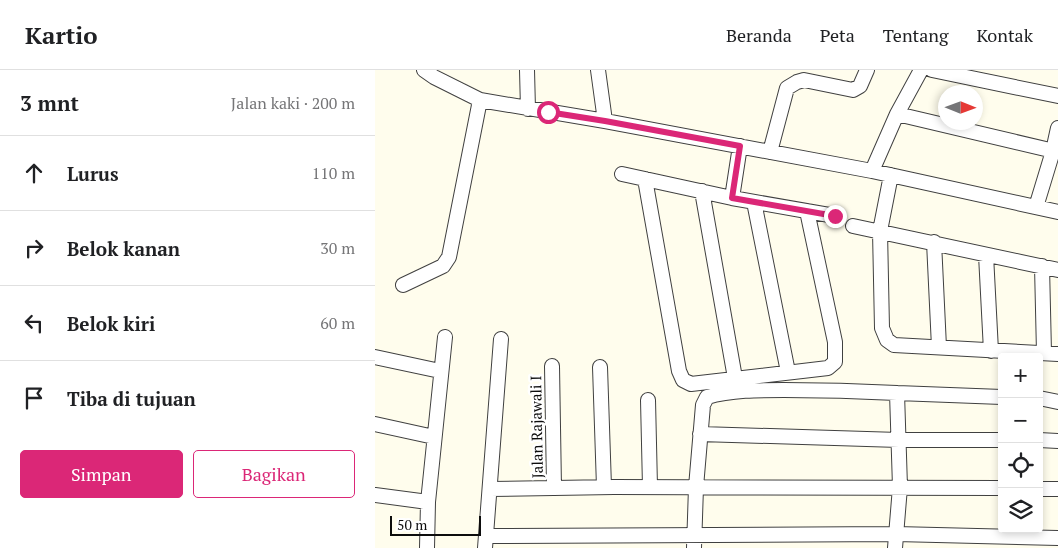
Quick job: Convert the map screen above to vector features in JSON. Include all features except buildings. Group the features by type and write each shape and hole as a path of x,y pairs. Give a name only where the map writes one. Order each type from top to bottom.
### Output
{"street":[{"path":"424,70 480,100 605,121 872,171 1058,212"},
{"path":"527,70 529,109"},
{"path":"598,70 605,121"},
{"path":"770,152 787,88 807,75 853,90 860,86 867,70"},
{"path":"872,171 897,114 921,70"},
{"path":"932,70 1058,96"},
{"path":"403,285 443,266 449,257 480,100"},
{"path":"897,114 1056,152"},
{"path":"1035,207 1056,152 1058,128"},
{"path":"732,198 740,146"},
{"path":"622,174 732,198 835,216"},
{"path":"891,175 881,231 882,328 887,340 894,345 1058,354"},
{"path":"645,179 679,371 683,380 691,384 828,368 835,362 835,342 807,211"},
{"path":"702,192 735,378"},
{"path":"754,202 788,372"},
{"path":"853,226 1058,270"},
{"path":"934,242 939,347"},
{"path":"986,255 991,351"},
{"path":"1041,266 1044,353"},
{"path":"427,548 428,502 445,337"},
{"path":"501,339 486,542 896,541 1058,538"},
{"path":"375,357 440,371"},
{"name":"Jalan Rajawali I","path":"552,366 554,488"},
{"path":"600,367 604,487"},
{"path":"694,542 700,434 703,405 707,397 715,394 761,390 845,390 998,397"},
{"path":"896,541 900,487 897,393"},
{"path":"1043,399 1058,402"},
{"path":"648,400 650,486"},
{"path":"375,424 435,437"},
{"path":"700,434 899,440 998,440"},
{"path":"1043,440 1058,440"},
{"path":"490,489 650,486 998,488"},
{"path":"1043,489 1058,489"},
{"path":"375,495 428,502"}],"route":[{"path":"548,112 740,146 732,198 835,216"}]}
